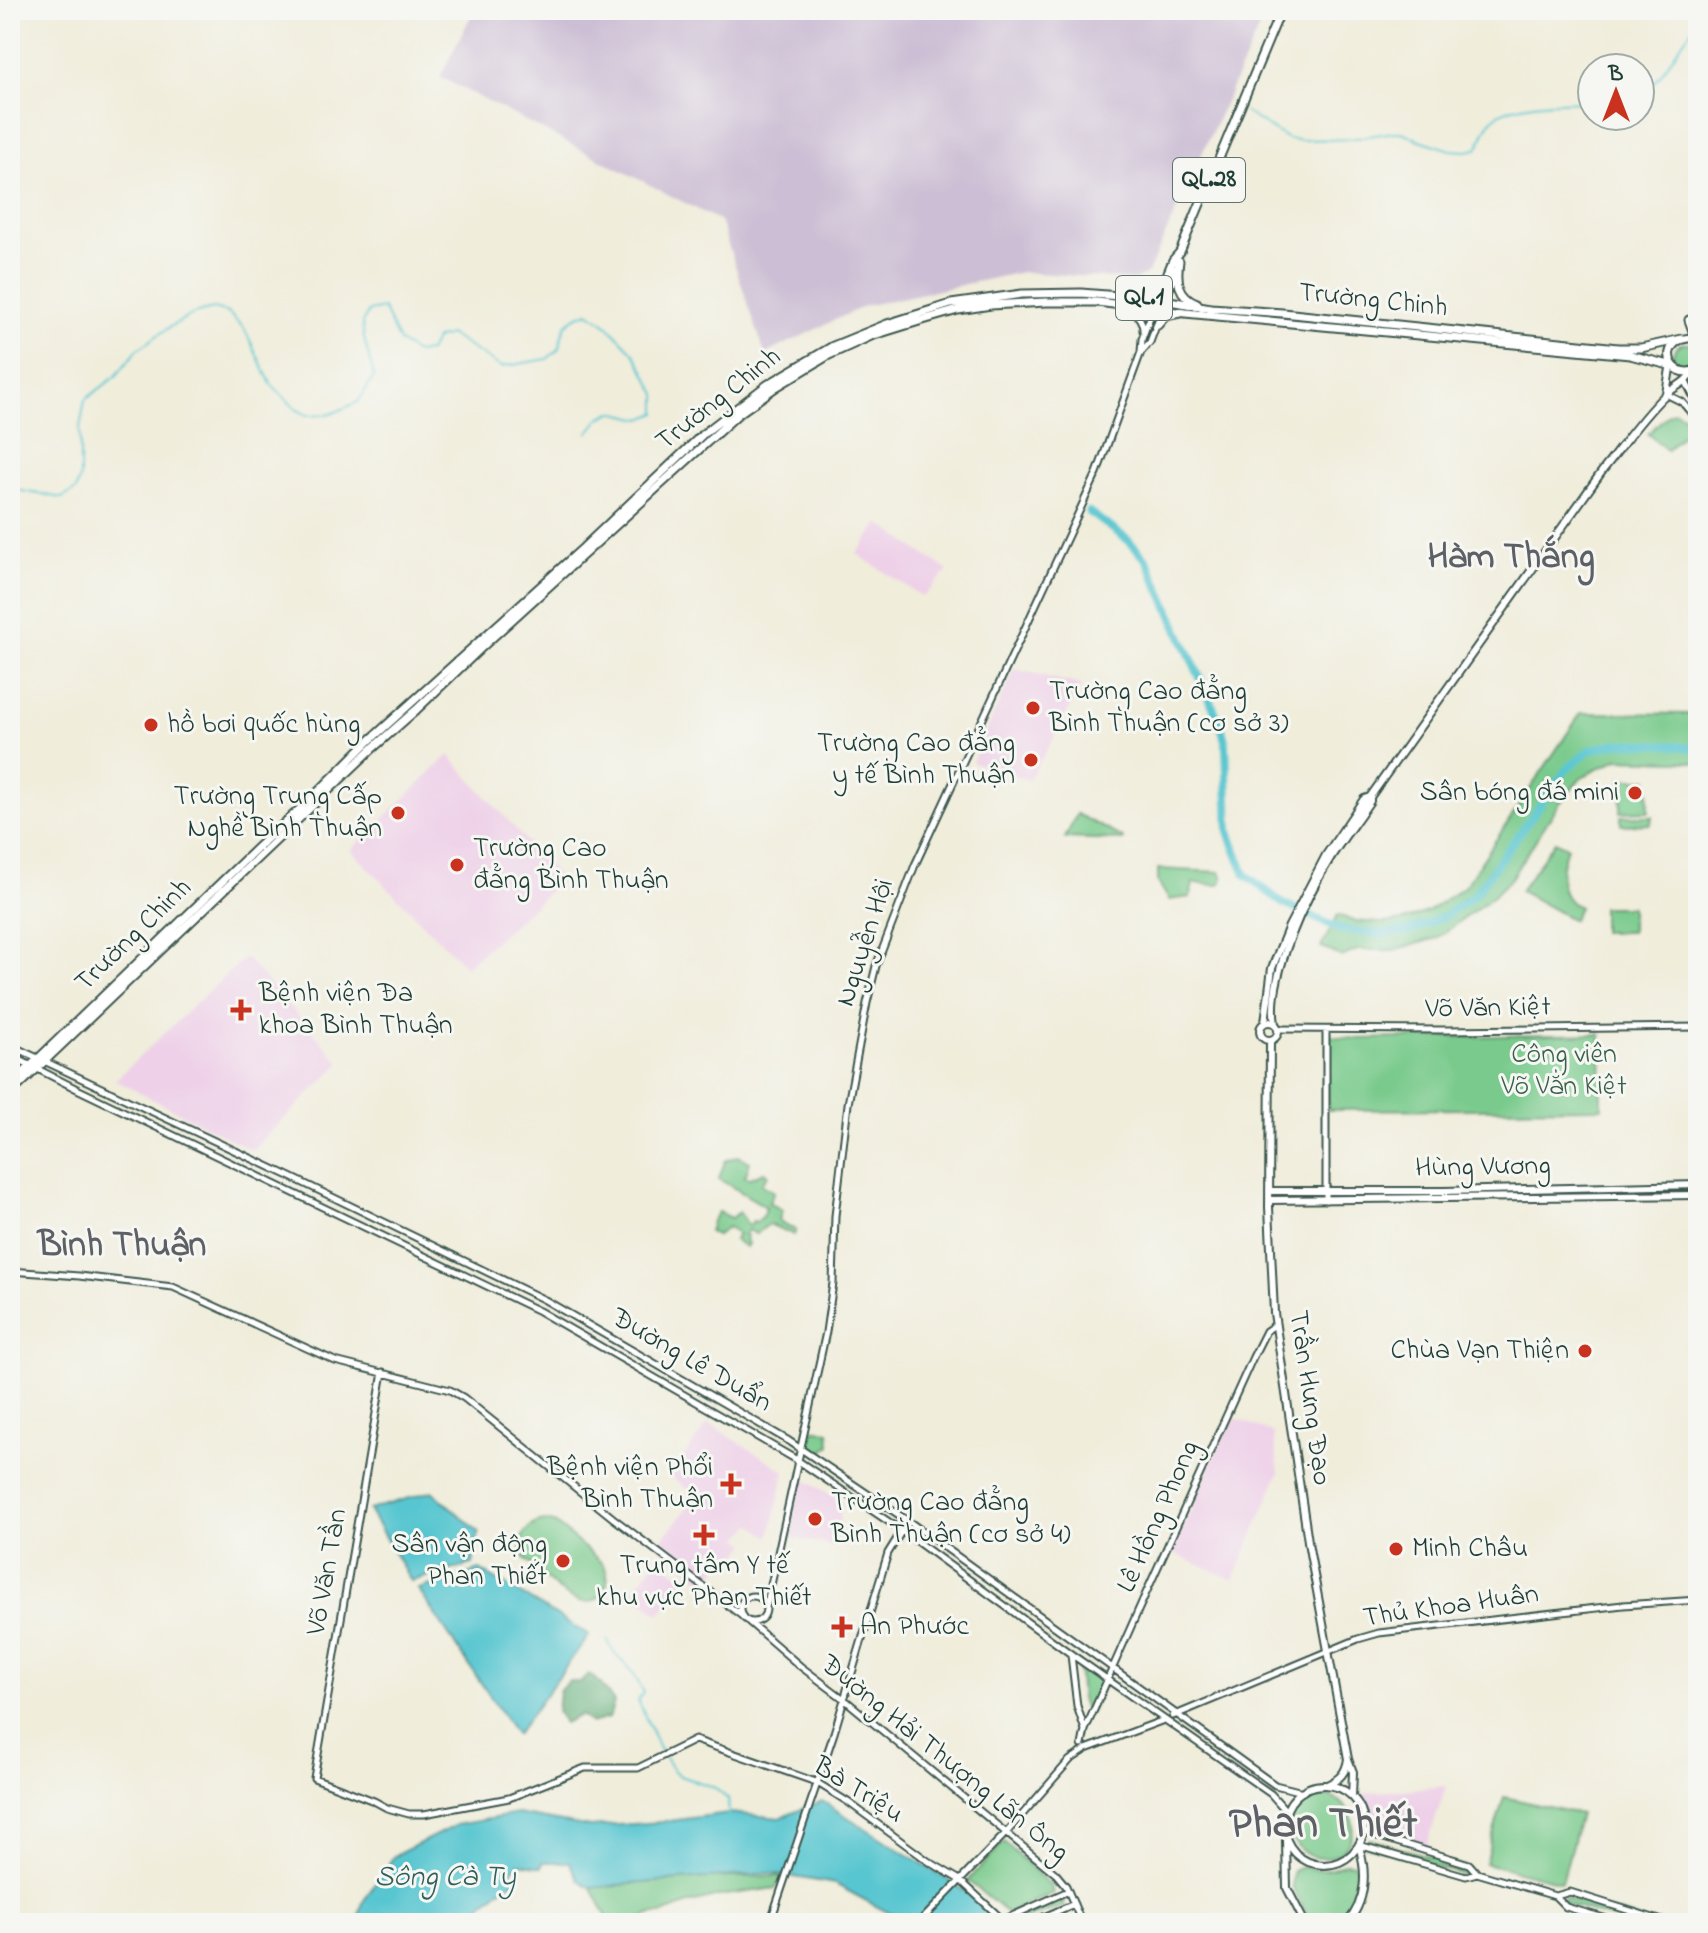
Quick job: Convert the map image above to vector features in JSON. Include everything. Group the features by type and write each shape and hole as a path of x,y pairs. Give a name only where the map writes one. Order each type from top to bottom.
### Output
{"highway":[{"name":"Nguyễn Hội","path":"1157,310 1281,10"},
{"path":"1119,300 1156,286 1177,257"},
{"path":"1177,257 1183,294 1192,302 1211,308"},
{"name":"Trường Chinh","path":"10,1086 42,1059 352,757 658,481 703,434 767,385 818,354 869,331 951,304 1022,294 1064,293 1119,300 1161,300 1211,308 1618,348 1641,348 1684,339"},
{"name":"Trường Chinh","path":"1119,300 1157,310 1630,355 1672,365"},
{"path":"1689,320 1698,339"},
{"path":"1672,365 1670,351 1676,342 1684,339"},
{"name":"QL.1","path":"1684,339 1698,339"},
{"name":"QL.1","path":"1672,365 1682,372 1696,370"},
{"name":"Trường Chinh","path":"10,1094 34,1066"}],"main road":[{"path":"1666,394 1672,365"},
{"path":"1293,926 1280,967 1273,1015 1277,1035 1270,1040 1263,1038 1260,1032 1265,1022 1272,968 1309,893 1331,857 1370,797 1603,470 1638,424 1666,394 1686,382 1696,370"},
{"path":"1265,1022 1276,1026"},
{"name":"Trần Hưng Đạo","path":"1270,1040 1269,1200 1275,1325 1309,1548 1348,1759 1353,1772 1352,1796"},
{"name":"Hùng Vương","path":"1269,1191 1444,1191 1698,1185"},
{"name":"Hùng Vương","path":"1269,1200 1698,1195"},
{"path":"1326,1785 1340,1778 1348,1759"},
{"path":"1286,1836 1300,1857 1324,1865 1333,1864 1348,1857 1359,1845 1364,1832 1360,1806 1340,1788 1326,1785 1303,1792 1295,1798 1287,1812 1285,1820 1287,1888 1305,1923"},
{"path":"1347,1923 1363,1893 1365,1870 1359,1845"}],"street":[{"path":"1119,300 1141,319 1142,339"},
{"name":"Nguyễn Hội","path":"1141,352 1155,330 1157,310"},
{"name":"Nguyễn Hội","path":"766,1608 826,1332 848,1104 876,966 915,865 1097,473 1141,352 1142,339 1157,310"},
{"path":"1155,330 1166,317 1185,313"},
{"path":"1686,382 1698,406"},
{"path":"1666,394 1682,402 1698,421"},
{"name":"Võ Văn Kiệt","path":"1276,1026 1326,1030 1698,1027"},
{"path":"1326,1030 1326,1200"},
{"name":"Đường Lê Duẩn","path":"10,1045 545,1300 679,1377 800,1448 908,1521 1275,1785 1303,1792"},
{"name":"Đường Lê Duẩn","path":"10,1055 539,1311 797,1460 901,1530 1271,1794 1287,1812"},
{"path":"10,1271 173,1287 325,1357 444,1388 464,1398 748,1621 757,1622 764,1616"},
{"path":"539,1311 545,1300"},
{"name":"Lê Hồng Phong","path":"919,1923 1083,1748 1085,1730 1112,1669 1266,1331 1275,1325"},
{"name":"Võ Văn Tần","path":"314,1778 383,1372"},
{"path":"673,1389 679,1377"},
{"path":"770,1923 890,1548 908,1521"},
{"path":"727,1605 771,1588"},
{"path":"753,1596 760,1599 766,1608 766,1636"},
{"path":"742,1616 740,1608 745,1599"},
{"name":"Thủ Khoa Huân","path":"1083,1748 1165,1720 1328,1651 1379,1633 1631,1604 1698,1600"},
{"name":"Đường Hải Thượng Lãn Ông","path":"748,1621 1056,1874 1068,1891 1082,1923"},
{"name":"Lê Hồng Phong","path":"1071,1654 1077,1706 1085,1730"},
{"name":"Bà Triệu","path":"314,1778 380,1806 419,1814 509,1798 577,1770 592,1767 634,1769 695,1740 816,1782 958,1882 1004,1921"},
{"path":"1364,1832 1469,1864 1477,1873"},
{"path":"1359,1845 1466,1876 1477,1873 1555,1896 1566,1907 1621,1923"},
{"path":"1004,1921 1068,1891"},
{"path":"1555,1896 1570,1892 1669,1923"},
{"path":"1030,1923 1074,1904"}],"shaded area":[{"path":"474,10 1267,10 1148,273 1135,280 1022,272 864,306 765,354 720,221 440,77"},
{"path":"879,523 948,571 923,597 857,554"},
{"name":"Trường Cao đẳng Bình Thuận (cơ sở 3)","path":"1015,669 1081,685 1029,780 972,762"},
{"name":"Trường Cao đẳng Bình Thuận","path":"449,755 562,880 466,967 351,850"},
{"name":"Bệnh viện Đa khoa Bình Thuận","path":"245,957 341,1063 252,1150 115,1080"},
{"path":"1232,1417 1273,1433 1279,1473 1234,1580 1172,1553"},
{"name":"Bệnh viện Phổi Bình Thuận","path":"708,1423 785,1471 770,1537 752,1524 740,1538 747,1544 729,1566 723,1562 706,1583 657,1545 687,1509 682,1502 692,1492 670,1476"},
{"name":"Trường Cao đẳng Bình Thuận (cơ sở 4)","path":"800,1477 843,1502 835,1546 788,1537"},
{"path":"658,1558 687,1581 659,1614 631,1593"},
{"path":"1446,1786 1426,1848 1363,1829 1356,1794"}],"green space":[{"path":"1686,343 1695,347 1699,356 1695,365 1686,369 1677,365 1673,356 1677,347"},
{"path":"1674,411 1682,414 1692,427 1667,450 1648,434"},
{"path":"1581,713 1698,714 1698,763 1617,759 1582,777 1559,804 1509,881 1437,938 1396,950 1357,950 1342,957 1321,947 1338,915 1354,921 1403,921 1429,911 1465,886"},
{"name":"Sân bóng đá mini","path":"1621,779 1648,779 1649,811 1621,812"},
{"path":"1077,814 1123,838 1123,840 1065,838"},
{"path":"1621,816 1652,816 1651,824 1621,825"},
{"path":"1555,841 1567,847 1561,881 1566,896 1579,907 1573,920 1520,891"},
{"path":"1158,869 1220,872 1223,878 1218,885 1193,883 1190,897 1169,900 1158,882"},
{"path":"1602,907 1631,907 1631,932 1602,932"},
{"name":"Công viên Võ Văn Kiệt","path":"1601,1034 1602,1108 1328,1110 1328,1036 1358,1039"},
{"path":"738,1156 750,1162 745,1177 764,1172 768,1175 761,1184 774,1192 769,1203 782,1210 779,1221 796,1230 794,1235 769,1224 756,1234 748,1230 744,1235 747,1237 746,1247 734,1240 738,1234 728,1227 717,1235 709,1232 718,1212 731,1218 739,1212 750,1226 762,1217 766,1207 719,1179 725,1161"},
{"path":"806,1429 829,1431 830,1445 819,1455 807,1442"},
{"name":"Sân vận động Phan Thiết","path":"547,1521 556,1524 602,1563 607,1574 607,1585 594,1600 584,1602 562,1592 525,1559 521,1545 524,1533 528,1528"},
{"path":"1078,1664 1102,1679 1090,1713 1086,1713 1081,1699"},
{"path":"589,1674 614,1702 609,1718 591,1723 580,1715 564,1723 557,1712 559,1691 569,1681 580,1683"},
{"path":"1322,1796 1334,1798 1344,1805 1351,1815 1351,1839 1344,1849 1334,1856 1322,1858 1310,1856 1300,1849 1293,1839 1291,1827 1293,1815 1300,1805 1310,1798"},
{"path":"1504,1797 1580,1814 1562,1882 1485,1863"},
{"path":"1370,1839 1468,1868 1466,1876 1368,1846"},
{"path":"1004,1842 1051,1886 1054,1893 1007,1913 968,1881"},
{"path":"1345,1863 1354,1864 1359,1871 1357,1892 1349,1911 1340,1923 1311,1923 1292,1886 1293,1871 1302,1867 1329,1869"},
{"path":"782,1876 776,1888 719,1896 663,1914 652,1914 632,1923 610,1923 591,1887 703,1878"},
{"path":"1564,1897 1651,1923 1628,1923 1562,1903"},
{"path":"1060,1900 1064,1902 1063,1906 1019,1922 1017,1918"}],"water":[{"path":"432,1491 479,1532 473,1564 411,1581 369,1510"},
{"path":"480,1570 589,1635 516,1735 418,1589"},
{"name":"Sông Cà Ty","path":"822,1801 967,1892 1002,1923 903,1923 835,1884 771,1873 590,1887 579,1880 570,1862 543,1862 542,1867 520,1863 511,1870 516,1883 506,1885 462,1923 358,1923 363,1902 394,1856 456,1825 517,1814 590,1827 729,1813 780,1818"}],"waterway":[{"path":"1656,81 1698,23"},
{"path":"1243,111 1288,139 1350,139 1402,132 1451,150 1466,151 1477,149 1485,130 1500,113 1524,105 1576,102"},
{"path":"10,489 62,498 76,490 80,477 80,428 85,400 116,376 137,350 193,314 213,309 228,313 244,328 271,384 296,409 307,415 331,414 358,402 374,377 362,323 369,311 383,308 399,342 416,353 429,352 435,339 450,335 501,367 547,359 560,348 567,324 589,312 607,325 634,353 657,394 657,413 642,419 612,412 600,418 588,433"},
{"path":"1089,512 1128,540 1147,560 1221,725 1226,745 1229,832 1245,874 1282,903 1342,930 1376,934 1410,931 1445,916 1474,895 1566,770 1590,750 1618,743 1698,749"},
{"path":"608,1640 643,1692 638,1700 661,1753"},
{"path":"665,1758 680,1776 713,1787 728,1799 729,1815"}],"place":[{"name":"Trường Cao đẳng Bình Thuận (cơ sở 3)","path":"1033,708"},
{"name":"hồ bơi quốc hùng","path":"151,725"},
{"name":"Trường Cao đẳng y tế Bình Thuận","path":"1031,760"},
{"name":"Sân bóng đá mini","path":"1635,793"},
{"name":"Trường Trung Cấp Nghề Bình Thuận","path":"398,813"},
{"name":"Trường Cao đẳng Bình Thuận","path":"457,865"},
{"name":"Bệnh viện Đa khoa Bình Thuận","path":"241,1010"},
{"name":"Chùa Vạn Thiện","path":"1585,1351"},
{"name":"Bệnh viện Phổi Bình Thuận","path":"731,1484"},
{"name":"Trường Cao đẳng Bình Thuận (cơ sở 4)","path":"815,1519"},
{"name":"Trung tâm Y tế khu vực Phan Thiết","path":"704,1535"},
{"name":"Minh Châu","path":"1396,1549"},
{"name":"Sân vận động Phan Thiết","path":"563,1561"},
{"name":"An Phước","path":"842,1627"}],"district":[{"name":"Hàm Thắng","path":"1511,558"},
{"name":"Bình Thuận","path":"122,1246"},
{"name":"Phan Thiết","path":"1323,1825"}]}
